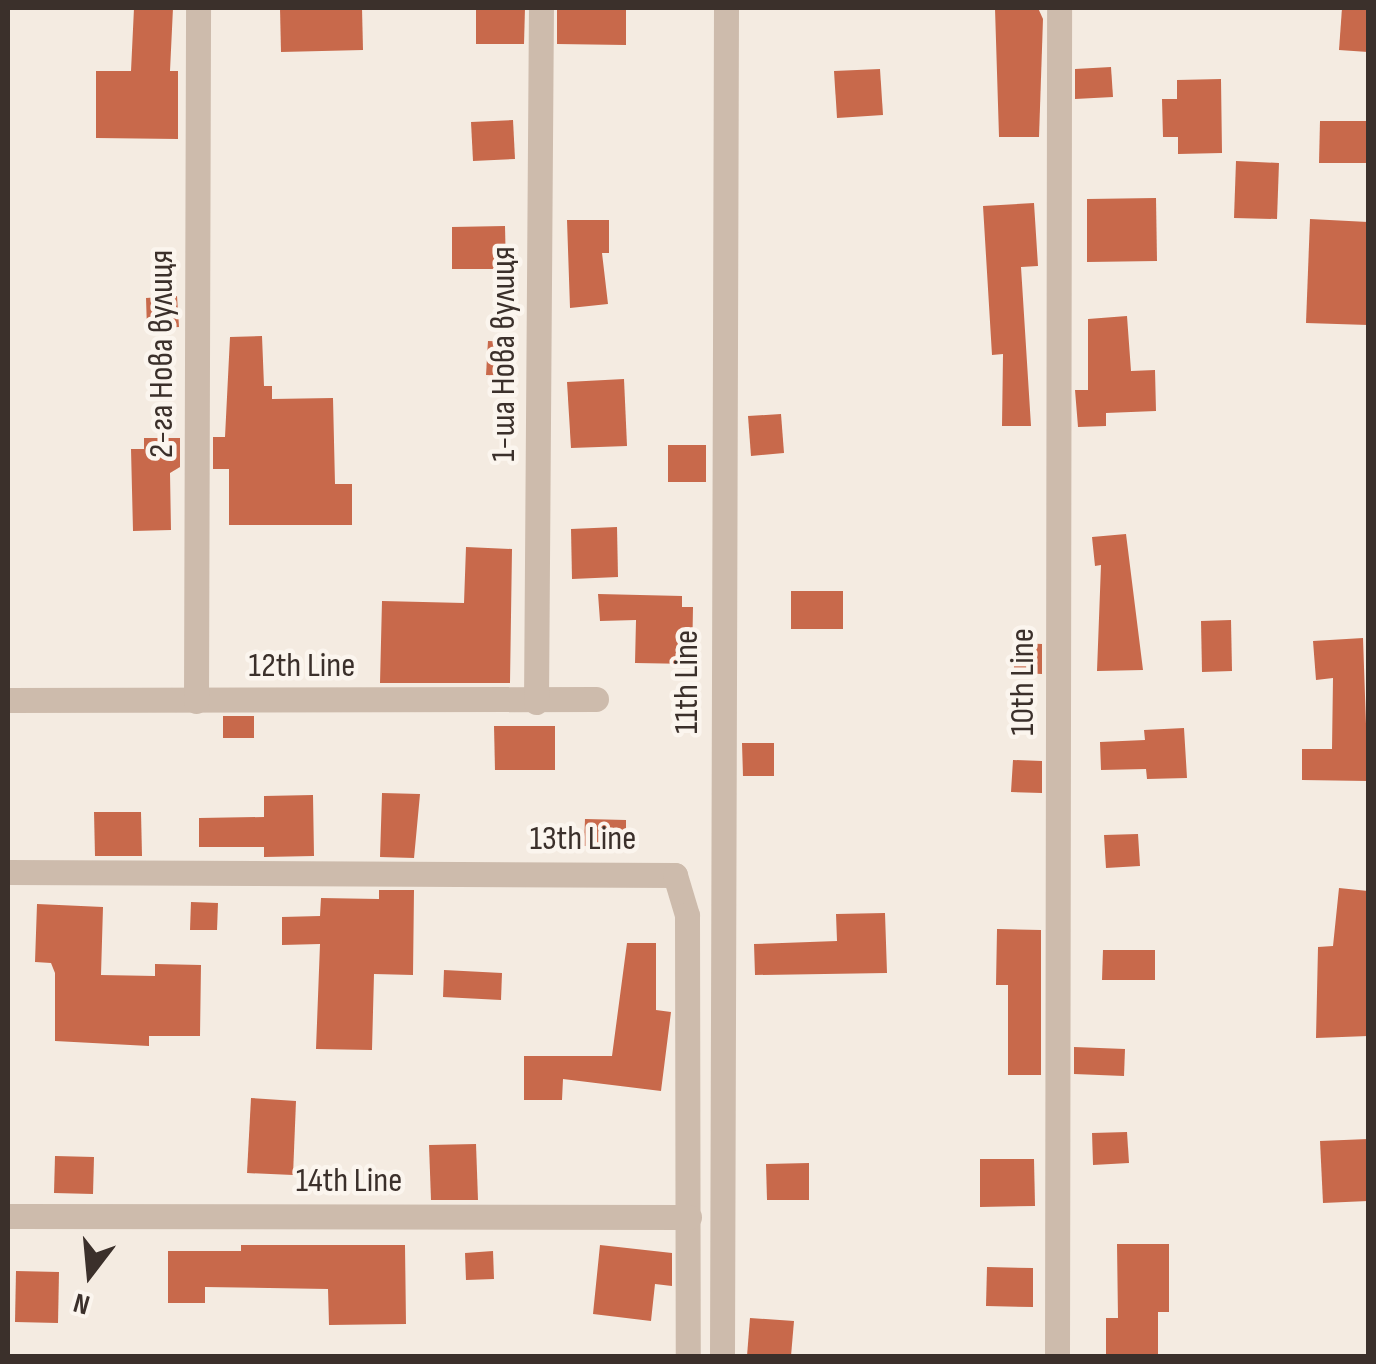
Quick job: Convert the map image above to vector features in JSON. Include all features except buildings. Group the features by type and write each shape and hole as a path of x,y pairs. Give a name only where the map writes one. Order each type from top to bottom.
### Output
{"street":[{"name":"2-га Нова вулиця","path":"196,701 198,8"},
{"name":"1-ша Нова вулиця","path":"536,702 541,8"},
{"name":"11th Line","path":"722,1356 726,8"},
{"name":"10th Line","path":"1057,1356 1059,8"},
{"name":"12th Line","path":"8,700 596,699"},
{"name":"13th Line","path":"8,872 675,874 687,915 688,1356"},
{"name":"14th Line","path":"8,1216 690,1217"}]}
